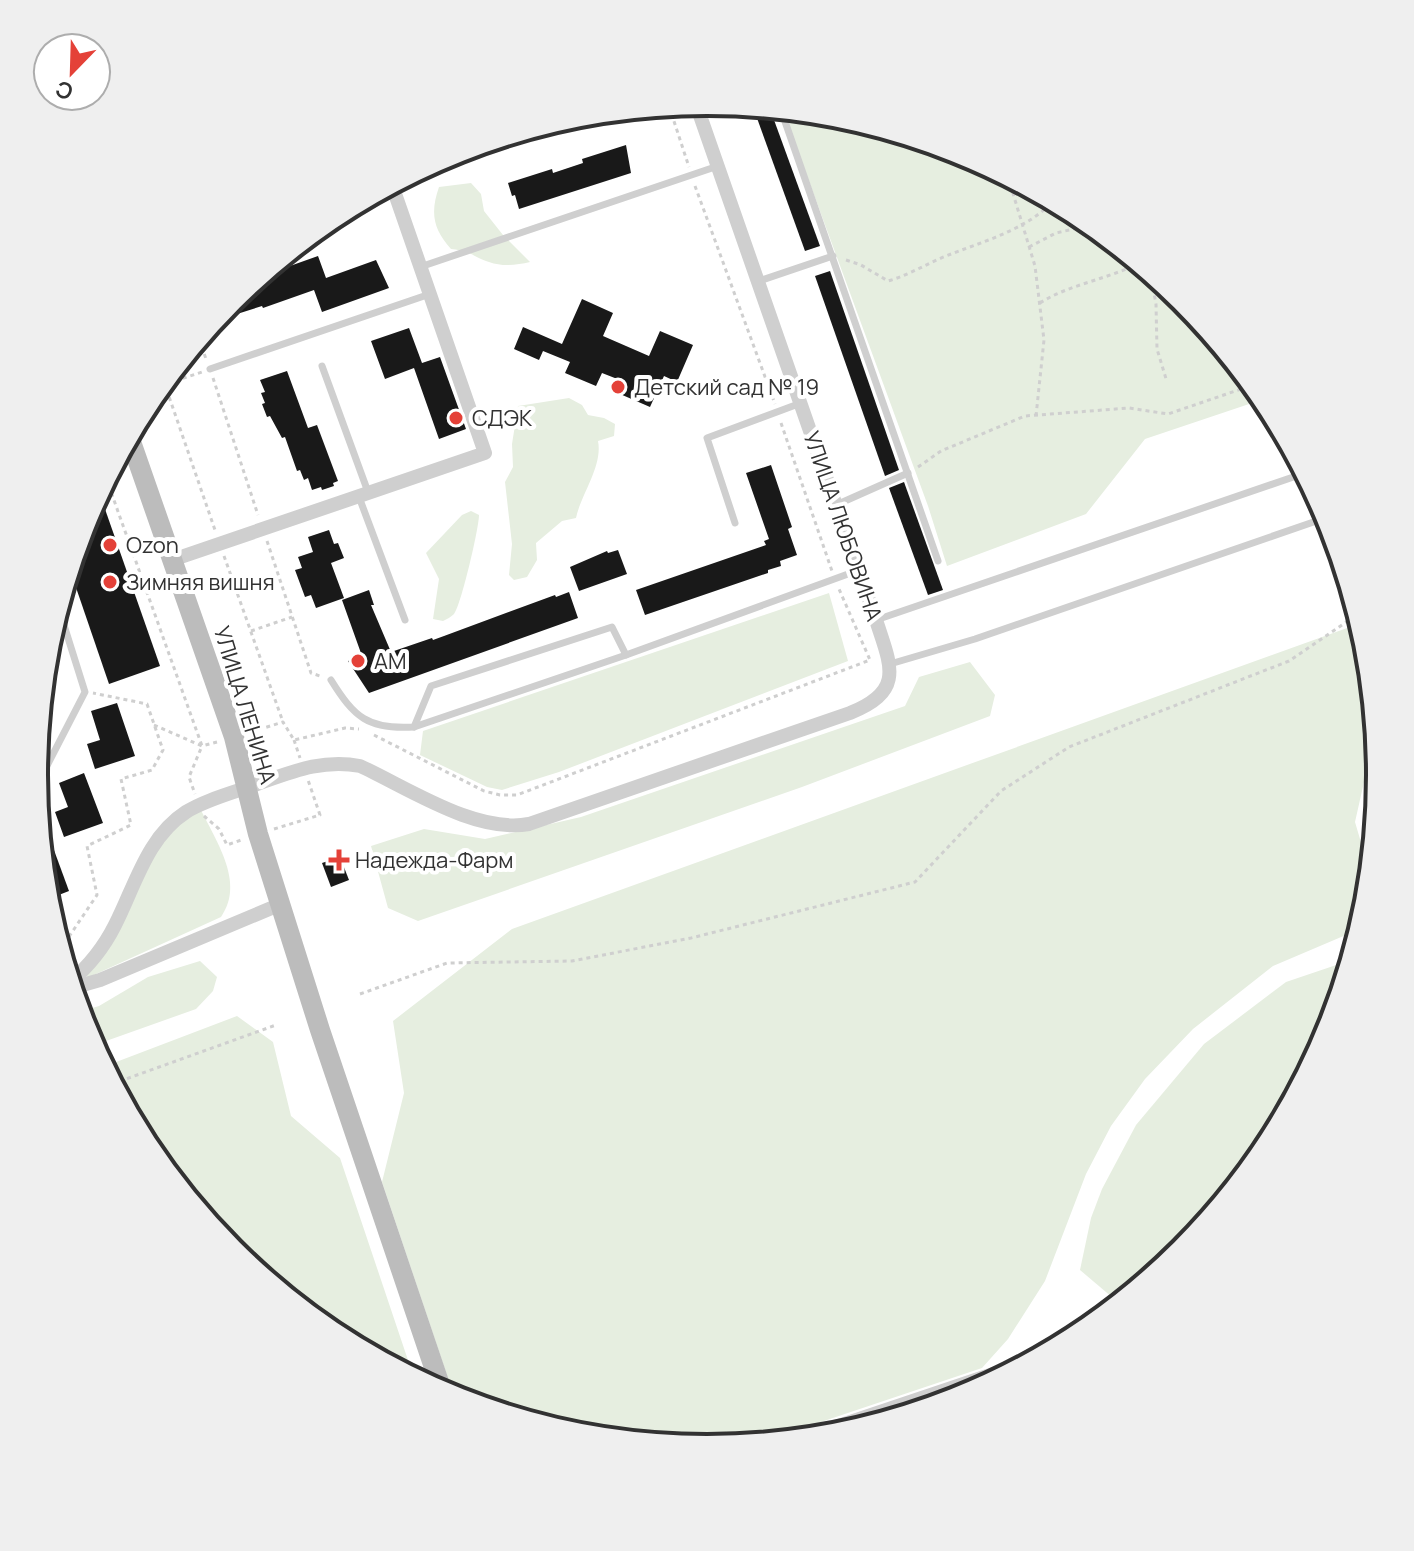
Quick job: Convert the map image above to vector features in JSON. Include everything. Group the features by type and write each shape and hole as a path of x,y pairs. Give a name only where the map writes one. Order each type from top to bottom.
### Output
{"main road":[{"name":"УЛИЦА ЛЕНИНА","path":"134,450 234,737 258,834 325,1045 437,1376"}],"street":[{"name":"УЛИЦА ЛЮБОВИНА","path":"700,116 859,570 890,671"},
{"path":"172,560 485,453 396,195"},
{"path":"79,973 100,952 158,838 185,813 303,767 343,762 360,766 473,820 513,827 850,713 878,700 890,671"},
{"path":"82,985 280,901"}],"lane":[{"path":"785,121 938,561"},
{"path":"420,267 718,166"},
{"path":"758,281 833,256"},
{"path":"210,369 430,294"},
{"path":"322,366 405,620"},
{"path":"735,523 707,438 801,403"},
{"path":"836,505 908,473"},
{"path":"876,620 1294,477"},
{"path":"890,671 1315,521"},
{"path":"331,680 347,706 373,725 414,727 626,655 859,570"},
{"path":"414,727 431,686 612,627 626,655"},
{"path":"48,763 85,692 65,628"}],"path":[{"path":"154,725 202,746 283,722 294,740 345,728 358,729 484,791 517,795 870,660 835,580 673,118"},
{"path":"1012,192 1035,266 1044,340 1036,416"},
{"path":"833,256 861,265 888,281 909,275 1021,224 1044,210"},
{"path":"1029,247 1056,233 1074,229"},
{"path":"1040,303 1055,293 1127,268"},
{"path":"1152,290 1156,304 1157,349 1167,382"},
{"path":"180,379 210,369"},
{"path":"908,473 941,451 1025,416 1129,408 1168,414 1241,389"},
{"path":"112,494 202,746 192,771"},
{"path":"251,631 292,617"},
{"path":"360,994 447,963 572,961 691,938 915,882 1001,791 1069,747 1289,661 1347,621"},
{"path":"68,938 97,895 87,846 131,825 121,779 152,770 163,750 147,704 85,692"},
{"path":"123,1080 276,1025"}],"shaded area":[{"path":"787,121 836,129 919,151 998,184 1036,205 1073,228 1142,280 1202,341 1251,403 1145,439 1086,514 947,566 928,506"},
{"path":"471,183 481,194 484,211 530,262 494,264 451,249 445,242 434,213 439,187"},
{"path":"569,398 582,405 588,415 615,424 614,436 598,441 595,470 576,518 562,521 536,543 537,560 527,577 514,580 509,575 512,544 505,482 513,467 512,444 518,406"},
{"path":"471,511 479,515 478,523 457,608 443,621 433,619 439,579 426,553 462,515"},
{"path":"829,593 848,661 559,772 502,790 487,787 420,755 423,731"},
{"path":"1349,627 1360,689 1366,773 1355,822 1362,846 1346,935 1273,966 1193,1029 1145,1079 1111,1126 1086,1174 1045,1281 1008,1339 982,1368 806,1427 750,1433 664,1433 578,1422 495,1400 449,1381 382,1182 404,1093 393,1021 512,929"},
{"path":"970,662 995,695 990,716 802,787 418,921 388,908 371,846 424,829 485,839 581,817 905,706 919,677"},
{"path":"199,806 220,847 229,875 228,904 221,917 85,979 158,838"},
{"path":"200,961 217,977 213,991 196,1009 104,1042 91,1008 148,977"},
{"path":"1338,964 1316,1028 1298,1067 1255,1142 1230,1177 1173,1241 1111,1296 1080,1270 1091,1218 1102,1189 1136,1125 1204,1044 1286,982"},
{"path":"237,1016 273,1042 291,1116 340,1158 409,1363 377,1346 306,1298 241,1241 184,1177 159,1142 114,1063"}],"building":[{"path":"757,119 774,120 820,246 805,251"},
{"path":"626,145 631,173 519,209 515,195 512,196 508,183 552,169 553,173 583,163 582,159"},
{"path":"318,256 326,278 376,260 389,288 322,312 314,290 237,314 289,266"},
{"path":"830,271 899,470 885,476 815,276"},
{"path":"582,299 613,313 603,336 649,356 660,331 693,345 677,382 664,376 650,407 620,394 625,382 602,373 596,386 565,373 570,362 543,351 539,360 514,349 523,327 562,344"},
{"path":"409,328 422,363 440,357 466,429 439,439 414,368 385,379 371,341"},
{"path":"287,371 308,428 317,425 338,481 333,483 334,486 312,490 308,478 304,480 300,470 297,471 285,437 282,438 270,416 267,417 261,393 265,392 260,380"},
{"path":"771,465 792,527 788,529 797,555 780,561 781,566 768,570 768,573 645,615 636,590 766,545 764,541 769,539 746,473"},
{"path":"904,482 943,590 928,595 889,488"},
{"path":"105,508 160,666 109,684 76,587"},
{"path":"329,530 344,558 331,563 344,598 316,608 311,595 305,597 295,570 302,568 298,557 313,552 308,537"},
{"path":"618,550 627,574 579,591 570,567 607,551"},
{"path":"369,590 374,605 371,605 391,652 569,592 578,618 369,693 348,661 362,656 342,600"},
{"path":"117,703 135,756 95,769 87,744 100,740 91,711"},
{"path":"84,773 103,823 64,837 55,812 68,807 59,783"},
{"path":"52,845 69,891 59,895"},
{"path":"340,857 349,880 331,887 322,863"}],"place":[{"name":"Детский сад № 19","path":"618,387"},
{"name":"СДЭК","path":"456,418"},
{"name":"Ozon","path":"110,545"},
{"name":"Зимняя вишня","path":"110,582"},
{"name":"АМ","path":"358,661"},
{"name":"Надежда-Фарм","path":"339,860"}]}
